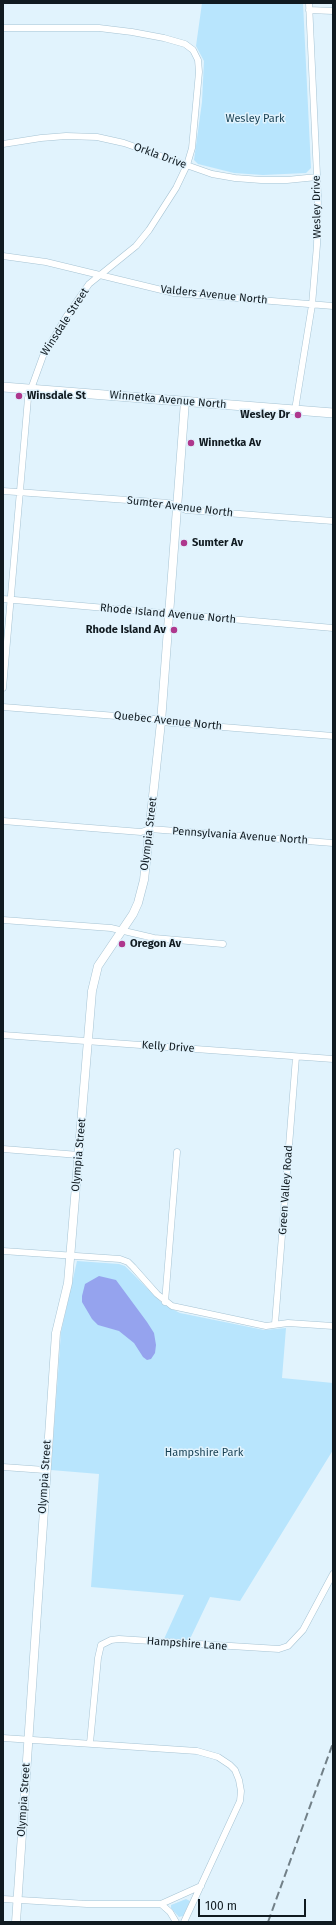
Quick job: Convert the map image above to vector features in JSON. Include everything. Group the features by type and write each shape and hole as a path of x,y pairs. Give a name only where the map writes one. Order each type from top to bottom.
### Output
{"main road":[{"name":"Winnetka Avenue North","path":"3,387 333,413"}],"street":[{"path":"309,6 333,11"},
{"name":"Wesley Drive","path":"295,410 312,304 317,245 317,177 309,6"},
{"name":"Winsdale Street","path":"3,28 99,28 132,32 185,44 193,50 198,60 199,72 192,148 187,166 168,202 149,230 136,246 90,284 66,317 42,356 28,398 3,688"},
{"name":"Orkla Drive","path":"3,144 66,136 96,137 124,143 212,174 235,178 287,180 317,177"},
{"name":"Valders Avenue North","path":"3,256 46,262 174,293 333,306"},
{"name":"Olympia Street","path":"16,1922 45,1470 56,1333 68,1283 94,978 98,966 133,914 138,903 144,880 162,722 185,401"},
{"name":"Sumter Avenue North","path":"3,491 168,503 186,510 333,521"},
{"name":"Rhode Island Avenue North","path":"3,598 333,628"},
{"name":"Quebec Avenue North","path":"3,707 154,719 162,722 333,736"},
{"name":"Pennsylvania Avenue North","path":"3,821 141,832 150,829 333,843"},
{"path":"3,920 111,928 154,938 223,944"},
{"name":"Kelly Drive","path":"3,1035 333,1059"},
{"name":"Green Valley Road","path":"275,1324 296,1056"},
{"path":"3,1149 79,1155"},
{"path":"165,1302 177,1152"},
{"path":"3,1251 114,1258 128,1262 165,1302 181,1309 266,1326 288,1323 333,1326"},
{"path":"3,1467 45,1470"},
{"name":"Hampshire Lane","path":"90,1743 98,1658 101,1645 111,1640 119,1639 279,1649 288,1646 303,1630 333,1574"},
{"path":"3,1738 90,1743 209,1753 226,1762 235,1770 241,1791 240,1801 184,1922"},
{"path":"3,1899 87,1904 161,1904 201,1886"},
{"path":"161,1904 170,1912 176,1922"}],"green space":[{"name":"Wesley Park","path":"202,3 303,3 311,168 306,173 263,175 234,173 198,164 194,160 202,102 204,61 196,46"},
{"name":"Hampshire Park","path":"77,1261 119,1264 125,1266 164,1305 180,1313 264,1330 286,1328 282,1378 333,1383 333,1450 240,1601 210,1597 189,1641 164,1639 184,1595 91,1587 99,1474 51,1470 61,1332"},
{"path":"186,1899 190,1901 183,1916 179,1917 171,1908 171,1905"}],"water":[{"path":"99,1276 116,1280 154,1333 156,1345 155,1353 151,1359 147,1360 143,1357 134,1343 119,1331 98,1325 92,1319 82,1302 82,1296 85,1284"}],"railway":[{"path":"268,1922 333,1743"}],"place":[{"name":"Winsdale St","path":"19,396"},
{"name":"Wesley Dr","path":"298,415"},
{"name":"Winnetka Av","path":"191,443"},
{"name":"Sumter Av","path":"184,543"},
{"name":"Rhode Island Av","path":"174,630"},
{"name":"Oregon Av","path":"122,944"}]}
